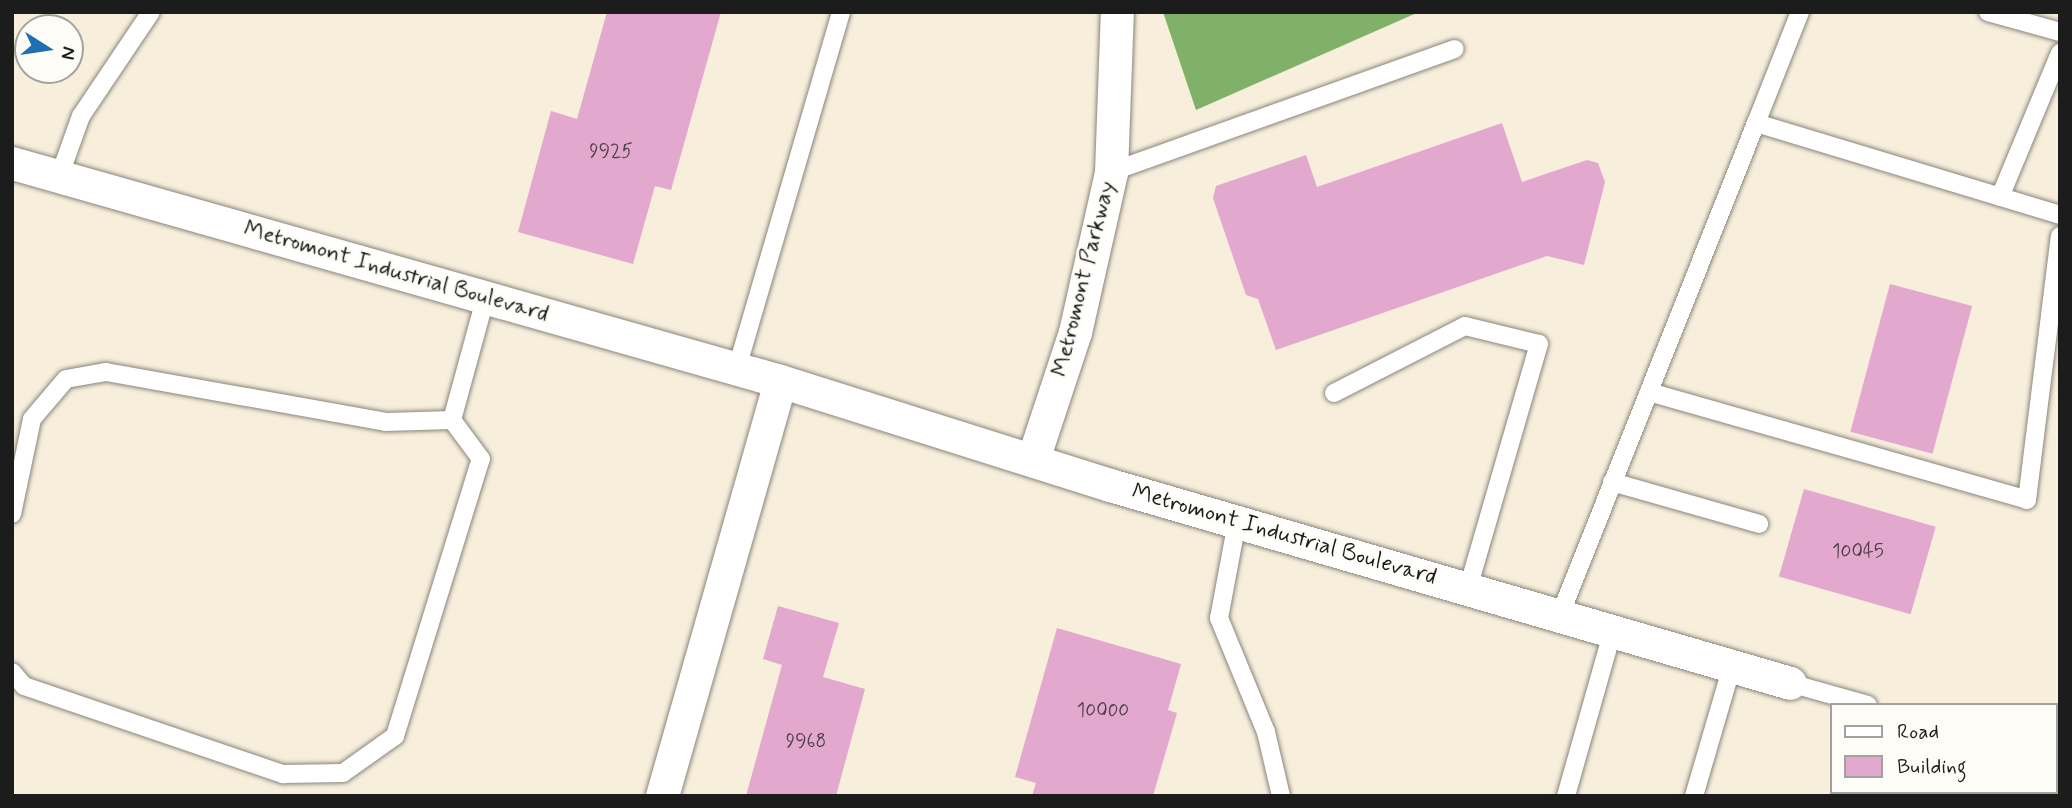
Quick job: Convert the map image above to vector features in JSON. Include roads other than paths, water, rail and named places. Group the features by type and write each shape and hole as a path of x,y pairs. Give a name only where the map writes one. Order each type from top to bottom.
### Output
{"street":[{"name":"Metromont Parkway","path":"1033,459 1075,332 1111,172 1117,12"},
{"name":"Metromont Industrial Boulevard","path":"12,163 780,381 1237,522 1790,683"},
{"path":"662,796 780,381"}],"lane":[{"path":"59,177 81,117 151,12"},
{"path":"737,369 841,12"},
{"path":"1560,615 1800,12"},
{"path":"1988,12 2060,32"},
{"path":"1111,172 1455,50"},
{"path":"2000,197 2060,53"},
{"path":"1756,123 2060,215"},
{"path":"1648,392 2027,500 2060,236"},
{"path":"452,420 486,296"},
{"path":"1334,393 1465,326 1539,344 1468,588"},
{"path":"12,514 32,419 66,379 106,372 386,422 452,420"},
{"path":"12,671 24,685 283,774 343,774 395,736 481,459 452,420"},
{"path":"1612,482 1759,524"},
{"path":"1237,522 1219,618 1266,732 1281,796"},
{"path":"1566,796 1613,630"},
{"path":"1694,796 1732,666"},
{"path":"1790,683 1861,703"}]}
